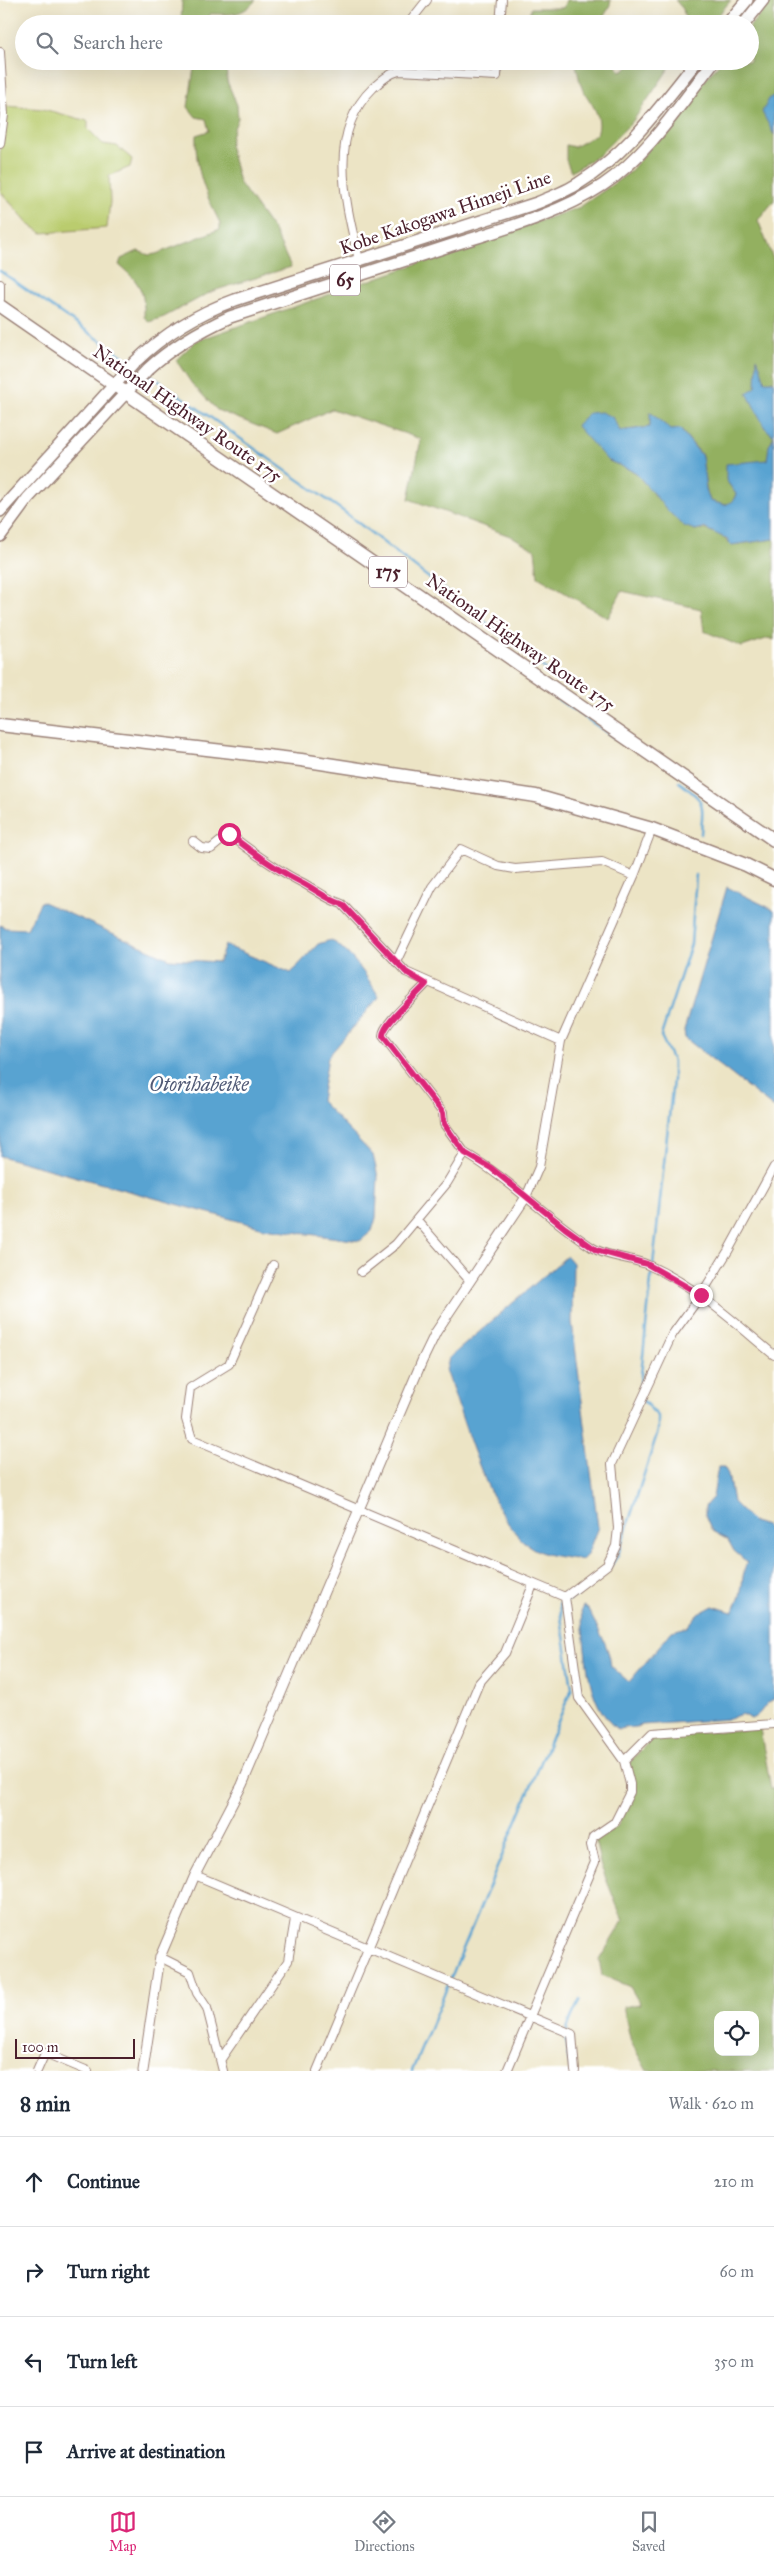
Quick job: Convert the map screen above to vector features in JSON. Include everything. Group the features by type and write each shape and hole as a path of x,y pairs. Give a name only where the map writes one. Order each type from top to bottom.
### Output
{"highway":[{"name":"National Highway Route 175","path":"0,306 774,840"},
{"path":"0,725 301,760 481,786 536,796 652,829 737,862 774,879"}],"main road":[{"path":"734,15 747,0"},
{"path":"751,15 763,0"},
{"name":"Kobe Kakogawa Himeji Line","path":"0,511 157,342 195,317 235,300 538,203 578,184 630,143 689,70"},
{"name":"Kobe Kakogawa Himeji Line","path":"0,536 28,498 127,392 168,351 187,337 230,317 522,223 583,197 605,184 628,163 648,142 707,70"}],"street":[{"path":"415,15 427,0"},
{"path":"501,15 502,0"},
{"path":"0,52 4,116 0,144"},
{"path":"359,260 344,197 349,123 364,97 385,78 399,71 497,76 497,70"},
{"path":"0,284 0,298"},
{"path":"143,2071 160,1957 195,1875 242,1785 425,1354 436,1332 526,1197 539,1167 561,1041 634,876 652,829"},
{"path":"193,841 202,848 211,849 229,834 288,877 301,882 329,900 342,904 406,972 426,984 561,1041"},
{"path":"396,962 432,887 461,849 498,866 515,869 602,862 634,876"},
{"path":"426,984 409,1004 393,1017 383,1032 383,1036 443,1113 444,1124 465,1153 491,1168 596,1250 647,1264 701,1295 774,1355"},
{"path":"361,1272 396,1244 417,1220 447,1183 465,1153"},
{"path":"565,1597 607,1565 616,1546 618,1528 612,1464 672,1335 701,1295 774,1167"},
{"path":"417,1220 470,1281"},
{"path":"272,1265 234,1357 229,1364 190,1388 186,1419 192,1439 565,1597"},
{"path":"317,2071 479,1683 505,1653 533,1585"},
{"path":"507,2071 595,1862 591,1844 592,1836 615,1822 630,1792 624,1761 578,1698 565,1597"},
{"path":"624,1761 652,1733 774,1724"},
{"path":"195,1875 294,1919 529,2018 572,2034 575,2071"},
{"path":"221,2059 288,1961 294,1919"},
{"path":"160,1957 190,1972 196,1993 207,2008 223,2071"},
{"path":"37,2071 45,2053 88,2071"}],"green space":[{"path":"182,0 256,0 240,12 181,15"},
{"path":"566,0 611,0 605,15 529,15 531,8 563,8"},
{"path":"675,0 731,0 718,15 684,15 683,9"},
{"path":"774,0 774,201 758,220 774,261 774,381 765,382 757,359 765,428 774,436 769,446 768,460 726,480 736,494 733,501 725,505 710,501 706,489 702,455 680,429 671,430 651,413 650,427 619,431 612,417 607,460 635,472 669,512 695,530 700,529 715,533 731,545 774,539 774,640 769,638 742,647 704,631 701,609 622,591 608,618 538,577 535,550 513,537 409,499 421,439 332,409 277,434 217,410 192,384 176,360 196,341 580,207 629,173 714,70 759,70 759,15"},
{"path":"194,70 226,70 227,81 237,105 238,118 231,136 230,148 239,182 274,231 291,267 213,291 164,317 149,322 144,317 142,293 136,282 119,265 121,259 138,251 149,255 156,254 220,229 220,223 202,181 197,159 196,135 209,131 206,119 196,117 188,107"},
{"path":"577,70 668,70 633,121 599,155 571,172 566,160 566,145 574,147 597,134 599,127 595,110 580,82"},
{"path":"6,106 43,109 88,121 88,129 103,144 117,146 132,159 130,167 109,176 110,202 107,228 42,233 30,225 0,191 0,154"},
{"path":"760,1729 771,1788 774,1788 774,2071 647,2071 631,2042 623,2007 640,2004 630,1987 602,1975 599,1960 623,1921 600,1864 595,1838 617,1827 635,1792 629,1763 655,1735"}],"water":[{"path":"774,95 774,135 762,112 769,99"},
{"path":"757,357 765,381 774,381 774,436 765,428 747,393 756,387"},
{"path":"601,412 612,417 620,431 650,427 650,412 671,430 680,429 702,456 706,489 710,501 725,505 733,501 736,494 726,480 726,464 767,460 769,446 774,436 774,539 731,545 727,539 704,528 695,530 684,526 669,512 635,472 607,460 576,425 589,413"},
{"path":"727,887 774,910 774,1108 685,1038 684,1030"},
{"name":"Otorihabeike","path":"41,901 170,959 219,962 225,945 291,973 318,944 331,940 346,951 364,973 379,997 328,1057 321,1101 373,1155 378,1177 376,1218 372,1231 360,1241 264,1228 0,1156 0,925 6,928 27,929"},
{"path":"567,1256 573,1263 572,1322 598,1527 587,1555 582,1560 539,1552 519,1537 504,1518 480,1468 446,1370 449,1358"},
{"path":"718,1467 724,1467 728,1474 733,1502 753,1522 766,1526 774,1535 774,1699 758,1715 751,1719 741,1714 729,1719 642,1725 618,1730 607,1719 593,1692 586,1660 581,1613 583,1606 588,1609 602,1637 608,1651 611,1666 629,1682 672,1631 687,1627 698,1614 713,1606 732,1612 741,1592 747,1562 734,1551 728,1540 712,1531 705,1515 705,1506 713,1497"}],"waterway":[{"path":"0,271 130,361"},
{"path":"149,374 343,511 548,671"},
{"path":"553,696 621,742"},
{"path":"679,782 694,794 701,803 701,834"},
{"path":"653,1265 673,1080 673,1061 661,1036 691,944 696,875"},
{"path":"412,2071 572,1688 559,1604 585,1591 600,1578 618,1555 658,1431 658,1416 640,1398 639,1394 652,1270"},
{"path":"571,2071 566,2034 570,2020 580,2000"}],"route":[{"path":"229,834 288,877 301,882 329,900 342,904 406,972 426,984 409,1004 393,1017 383,1032 383,1036 443,1113 444,1124 465,1153 491,1168 565,1228 596,1250 647,1264 701,1295"}]}
